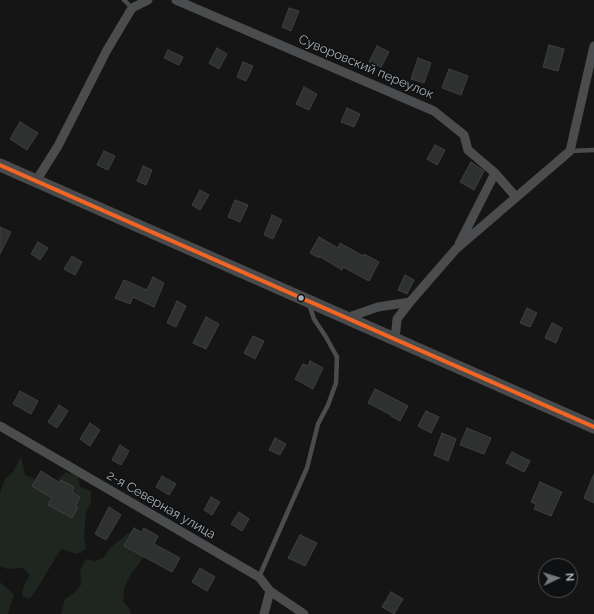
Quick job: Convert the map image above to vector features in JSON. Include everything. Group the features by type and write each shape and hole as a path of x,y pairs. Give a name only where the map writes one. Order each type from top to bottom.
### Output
{"street":[{"path":"36,181 58,146 107,50 132,8 148,0"},
{"name":"Суворовский переулок","path":"176,0 434,111 464,135 468,150 495,174 516,197"},
{"path":"395,339 396,319 456,249 570,151 594,46"},
{"path":"0,165 594,428"},
{"path":"456,249 495,174"},
{"path":"346,318 378,307 410,302"},
{"name":"2-я Северная улица","path":"0,426 259,577 270,591 304,614"},
{"path":"264,614 270,591"}],"lane":[{"path":"124,0 132,8"},
{"path":"570,151 594,150"},
{"path":"259,577 307,468 318,424 328,405 336,382 337,357 314,319 308,302"}],"shaded area":[{"path":"21,457 25,475 33,478 40,486 50,488 66,472 78,476 80,487 91,491 91,502 86,512 84,536 86,549 77,554 61,549 30,599 22,596 24,585 30,575 23,568 7,569 0,566 0,493 5,479 13,472"},
{"path":"134,529 146,554 129,577 124,590 123,601 130,609 131,614 61,614 65,599 75,592 81,585 80,571 86,559 95,561 104,557 112,546"},
{"path":"0,582 14,595 8,614 0,614"}],"building":[{"path":"289,8 299,11 291,31 282,27"},
{"path":"549,45 564,49 558,71 543,67"},
{"path":"377,46 389,52 381,67 369,62"},
{"path":"217,48 227,54 219,69 209,63"},
{"path":"168,50 183,57 179,65 164,58"},
{"path":"418,58 431,63 424,83 411,79"},
{"path":"243,62 253,66 246,81 237,77"},
{"path":"449,69 468,76 461,95 442,88"},
{"path":"304,87 317,94 309,110 296,104"},
{"path":"347,108 360,114 354,127 341,122"},
{"path":"20,122 38,133 27,150 10,139"},
{"path":"435,145 445,150 437,165 427,159"},
{"path":"104,151 115,156 108,170 97,165"},
{"path":"471,162 484,171 474,190 460,182"},
{"path":"143,166 152,170 146,185 137,181"},
{"path":"200,190 209,195 200,210 192,205"},
{"path":"235,200 248,205 240,222 228,217"},
{"path":"272,215 282,220 273,239 264,235"},
{"path":"0,227 11,232 0,254"},
{"path":"319,237 338,248 340,243 363,256 364,254 379,262 369,281 343,267 342,270 319,256 319,258 310,253"},
{"path":"38,242 48,248 40,260 31,254"},
{"path":"72,256 82,262 75,275 64,269"},
{"path":"405,275 414,280 407,294 398,290"},
{"path":"153,277 164,283 154,307 133,297 130,304 115,298 124,280 147,290"},
{"path":"177,301 186,306 176,327 167,323"},
{"path":"527,308 537,313 530,327 520,323"},
{"path":"206,317 219,324 206,349 193,343"},
{"path":"552,323 562,328 556,343 545,338"},
{"path":"253,336 264,341 255,359 244,353"},
{"path":"310,361 323,368 313,389 295,379 303,364 308,366"},
{"path":"375,389 408,406 400,421 368,403"},
{"path":"20,391 38,401 31,414 13,404"},
{"path":"59,405 68,411 57,428 48,422"},
{"path":"426,411 439,417 431,433 418,426"},
{"path":"90,423 100,430 90,446 80,439"},
{"path":"467,428 491,438 484,454 460,445"},
{"path":"442,433 456,439 448,461 434,455"},
{"path":"275,438 286,444 280,455 269,450"},
{"path":"120,445 129,451 121,465 112,460"},
{"path":"512,452 530,461 524,472 506,463"},
{"path":"41,471 60,483 61,480 74,487 72,492 80,497 75,506 78,507 72,518 48,505 52,498 32,486"},
{"path":"594,474 594,503 584,498"},
{"path":"162,476 176,484 169,495 156,487"},
{"path":"540,482 562,492 551,516 534,509 536,504 531,502"},
{"path":"211,497 220,502 212,515 204,510"},
{"path":"109,507 121,515 106,540 95,534"},
{"path":"239,512 249,519 242,531 231,524"},
{"path":"134,528 141,532 144,528 158,536 154,544 180,558 172,572 124,546"},
{"path":"300,535 317,543 305,566 288,558"},
{"path":"200,568 215,577 207,591 192,582"},
{"path":"391,592 403,599 394,614 382,607"}],"transit line":[{"path":"0,165 594,427"}]}
